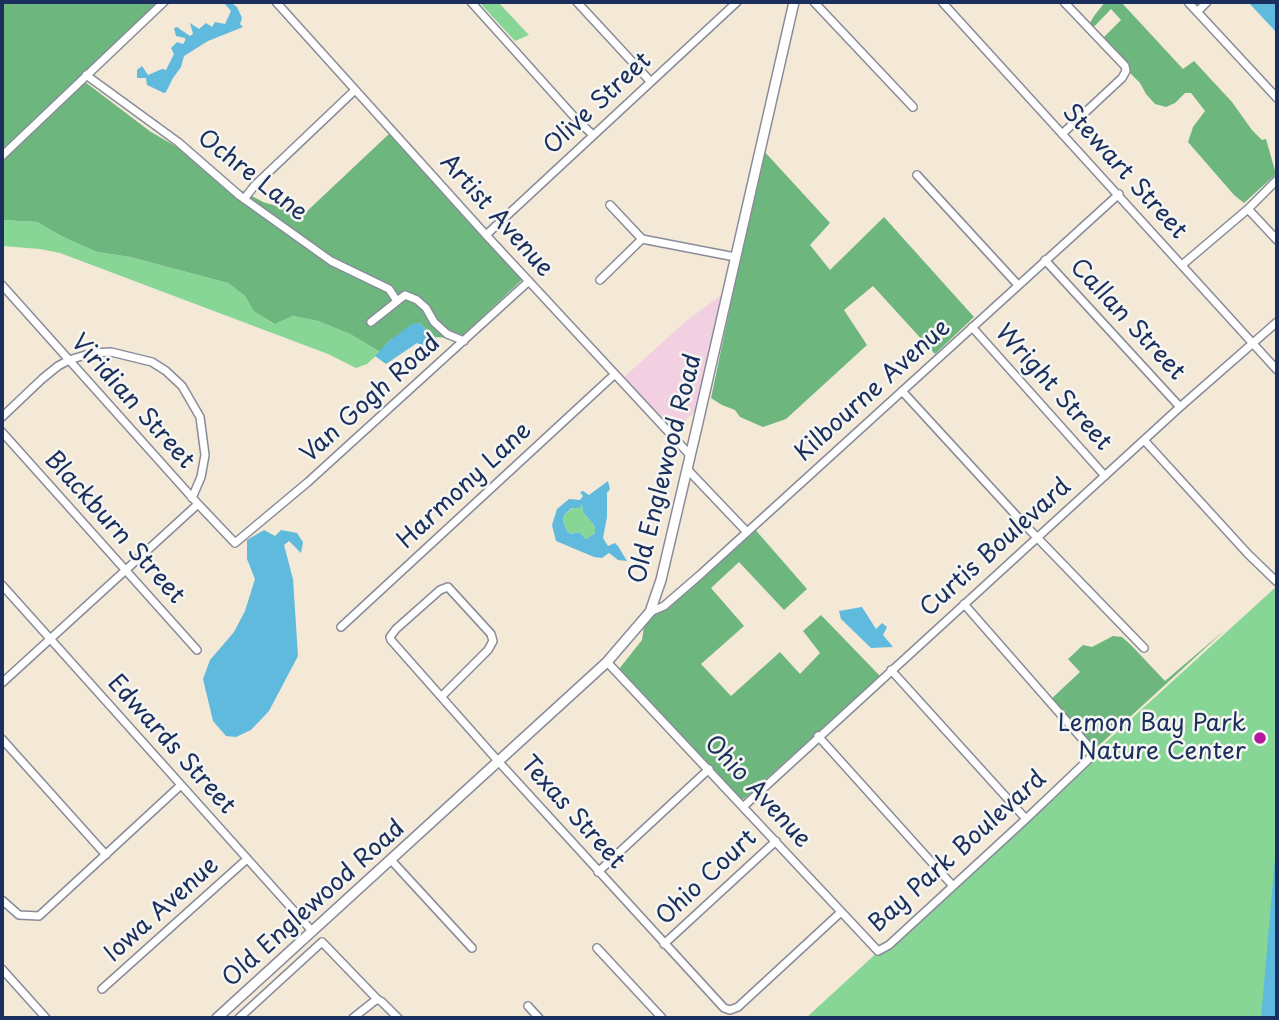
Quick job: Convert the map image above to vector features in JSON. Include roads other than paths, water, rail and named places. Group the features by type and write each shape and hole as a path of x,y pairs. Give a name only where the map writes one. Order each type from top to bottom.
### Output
{"street":[{"path":"2,156 164,2"},
{"name":"Artist Avenue","path":"276,2 690,455"},
{"path":"471,2 593,135"},
{"path":"577,2 650,81"},
{"name":"Olive Street","path":"486,234 737,2"},
{"name":"Old Englewood Road","path":"217,1018 607,662 650,612 661,580 793,2"},
{"path":"814,2 913,107"},
{"name":"Stewart Street","path":"942,2 1277,370"},
{"path":"1062,134 1122,78 1125,71 1125,66 1064,2"},
{"path":"1188,2 1277,98"},
{"path":"1197,12 1207,2"},
{"name":"Ochre Lane","path":"86,75 178,142 244,199 331,261 389,289 397,301"},
{"path":"244,199 263,177 355,90"},
{"path":"917,175 1018,285"},
{"path":"1182,265 1248,209 1277,180"},
{"name":"Kilbourne Avenue","path":"650,612 664,606 1119,194"},
{"path":"610,205 642,239 735,257"},
{"path":"1248,209 1277,240"},
{"path":"600,280 642,239"},
{"name":"Callan Street","path":"1045,260 1180,407"},
{"name":"Van Gogh Road","path":"235,543 308,482 529,281"},
{"name":"Viridian Street","path":"2,285 235,543"},
{"path":"371,322 405,295 417,300 440,328 464,341"},
{"name":"Curtis Boulevard","path":"744,806 1105,475 1277,322"},
{"name":"Wright Street","path":"972,327 1105,475"},
{"path":"2,417 42,379 69,360 102,352 130,355 159,366 182,386 196,408 205,446 195,501 125,570 2,683"},
{"name":"Harmony Lane","path":"341,627 615,374"},
{"path":"902,391 1144,648"},
{"name":"Blackburn Street","path":"2,432 197,650"},
{"path":"1144,440 1277,581"},
{"path":"687,469 746,531"},
{"name":"Edwards Street","path":"2,584 313,931"},
{"name":"Texas Street","path":"442,696 488,650 493,641 491,634 448,587 440,590 390,637 498,761 724,1008 730,1010 737,1007 841,912"},
{"name":"Bay Park Boulevard","path":"876,951 889,945 1089,759 1091,749 964,604"},
{"name":"Ohio Avenue","path":"607,662 744,806 876,951"},
{"path":"891,670 1026,819"},
{"path":"818,736 953,886"},
{"path":"2,739 106,855"},
{"path":"598,872 709,769"},
{"path":"2,900 15,913 36,917 42,914 181,785"},
{"name":"Ohio Court","path":"664,944 776,841"},
{"name":"Iowa Avenue","path":"102,989 247,859"},
{"path":"391,860 472,948"},
{"path":"239,1018 322,942 376,999 398,1018"},
{"path":"597,948 662,1018"},
{"path":"2,969 46,1018"},
{"path":"353,1018 376,999"},
{"path":"528,1006 539,1018"}],"water":[{"path":"223,2 230,2 237,7 243,27 208,41 184,56 181,67 164,93 147,85 146,78 137,78 137,70 142,66 148,75 166,70 174,54 171,48 177,42 183,44 185,41 185,38 176,36 174,28 177,27 190,36 193,34 190,23 199,29 206,23 212,27 215,22 225,24 231,11"},
{"path":"1248,2 1277,2 1277,33"},
{"path":"420,323 437,338 434,344 423,346 417,343 386,364 375,356 389,341 412,324"},
{"path":"608,481 610,489 607,493 607,517 603,538 608,546 615,543 627,561 618,560 609,553 602,558 594,557 556,541 552,525 557,509 569,499 580,500 583,496 580,492 589,495","holes":["582,504 583,512 595,529 595,533 586,539 579,532 571,534 567,531 563,521 564,515 572,508 579,508"]},
{"path":"264,530 275,536 281,530 297,533 303,542 301,553 289,541 284,545 293,579 298,656 269,711 251,730 236,737 226,736 213,721 203,679 210,660 234,632 245,611 255,579 247,559 247,540"},
{"path":"862,607 876,629 882,623 887,627 883,635 893,647 871,648 841,619 839,611"},
{"path":"1277,848 1277,1018 1261,1018 1275,858"}],"place":[{"name":"Lemon Bay Park Nature Center","path":"1260,738"}]}
